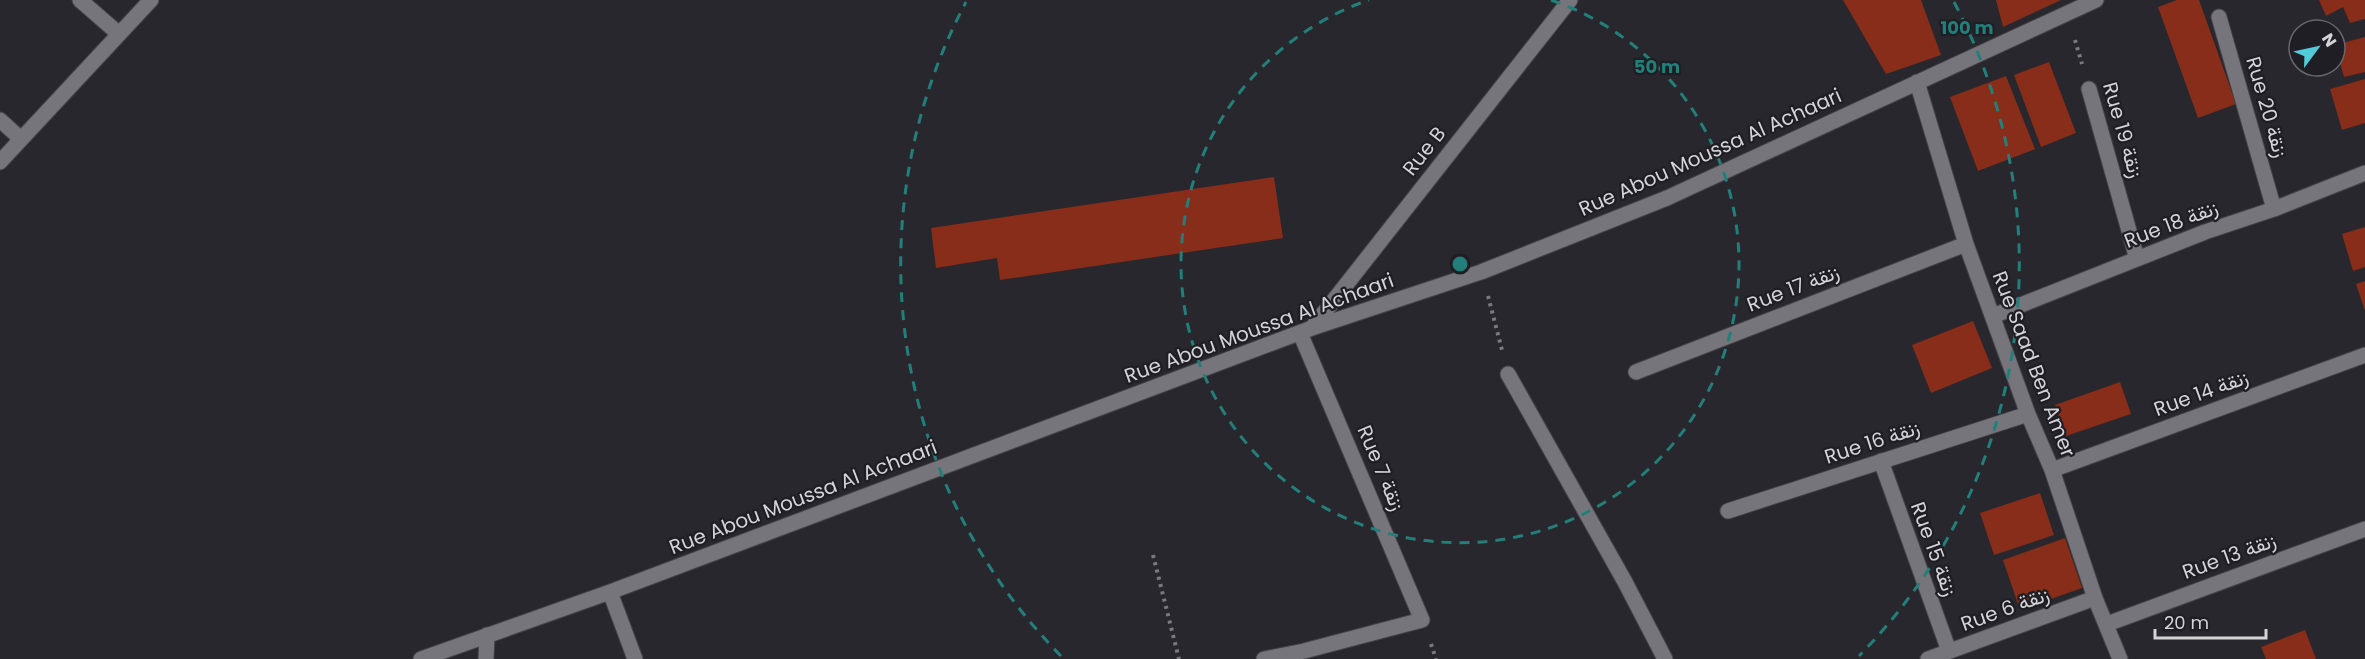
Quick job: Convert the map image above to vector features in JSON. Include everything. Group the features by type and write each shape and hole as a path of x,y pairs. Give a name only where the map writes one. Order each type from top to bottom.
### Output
{"street":[{"path":"80,0 119,34"},
{"path":"0,162 151,0"},
{"name":"Rue B","path":"1306,331 1570,0"},
{"name":"Rue Abou Moussa Al Achaari","path":"421,659 610,592 1306,331 1481,272 1667,198 2096,0"},
{"name":"Rue 20 زنقة","path":"2219,17 2274,209"},
{"name":"Rue Saad Ben Amer","path":"1917,82 1966,244 2028,414 2052,470 2096,598 2120,659"},
{"name":"Rue 19 زنقة","path":"2089,89 2137,259"},
{"path":"0,120 21,139"},
{"name":"Rue 18 زنقة","path":"1993,316 2205,232 2274,209 2365,173"},
{"name":"Rue 17 زنقة","path":"1636,372 1966,244"},
{"name":"Rue 7 زنقة","path":"1264,659 1304,651 1422,620 1306,331"},
{"name":"Rue 14 زنقة","path":"2052,470 2365,355"},
{"path":"1508,374 1625,582 1665,659"},
{"name":"Rue 16 زنقة","path":"1728,511 2028,414"},
{"name":"Rue 15 زنقة","path":"1881,461 1948,651"},
{"name":"Rue 13 زنقة","path":"2107,624 2365,528"},
{"path":"610,592 635,659"},
{"name":"Rue 6 زنقة","path":"1929,659 2096,598"},
{"path":"486,659 487,635"}],"path":[{"name":"Rue 19 زنقة","path":"2068,13 2089,89"},
{"path":"1481,272 1508,374"},
{"path":"1153,555 1179,659"}],"building":[{"path":"1843,0 1921,0 1941,55 1886,74"},
{"path":"1996,0 2061,0 2003,27"},
{"path":"2177,0 2199,0 2236,104 2198,118 2158,7"},
{"path":"2319,0 2365,0 2365,19 2350,23 2343,7 2326,16"},
{"path":"2365,37 2365,72 2347,76 2347,42"},
{"path":"2049,62 2076,133 2041,147 2014,75"},
{"path":"2006,76 2035,149 1978,171 1950,97"},
{"path":"2365,79 2365,123 2342,130 2330,89"},
{"path":"1274,177 1283,238 1000,280 997,258 936,268 931,228"},
{"path":"2365,227 2365,267 2353,271 2342,234"},
{"path":"2365,281 2365,311 2356,284"},
{"path":"1973,321 1992,368 1931,393 1912,345"},
{"path":"2120,382 2131,414 2066,436 2055,405"},
{"path":"2040,493 2054,535 1994,555 1980,513"},
{"path":"2065,538 2082,588 2020,610 2003,560"},
{"path":"2305,630 2316,659 2266,659 2261,647"}]}
